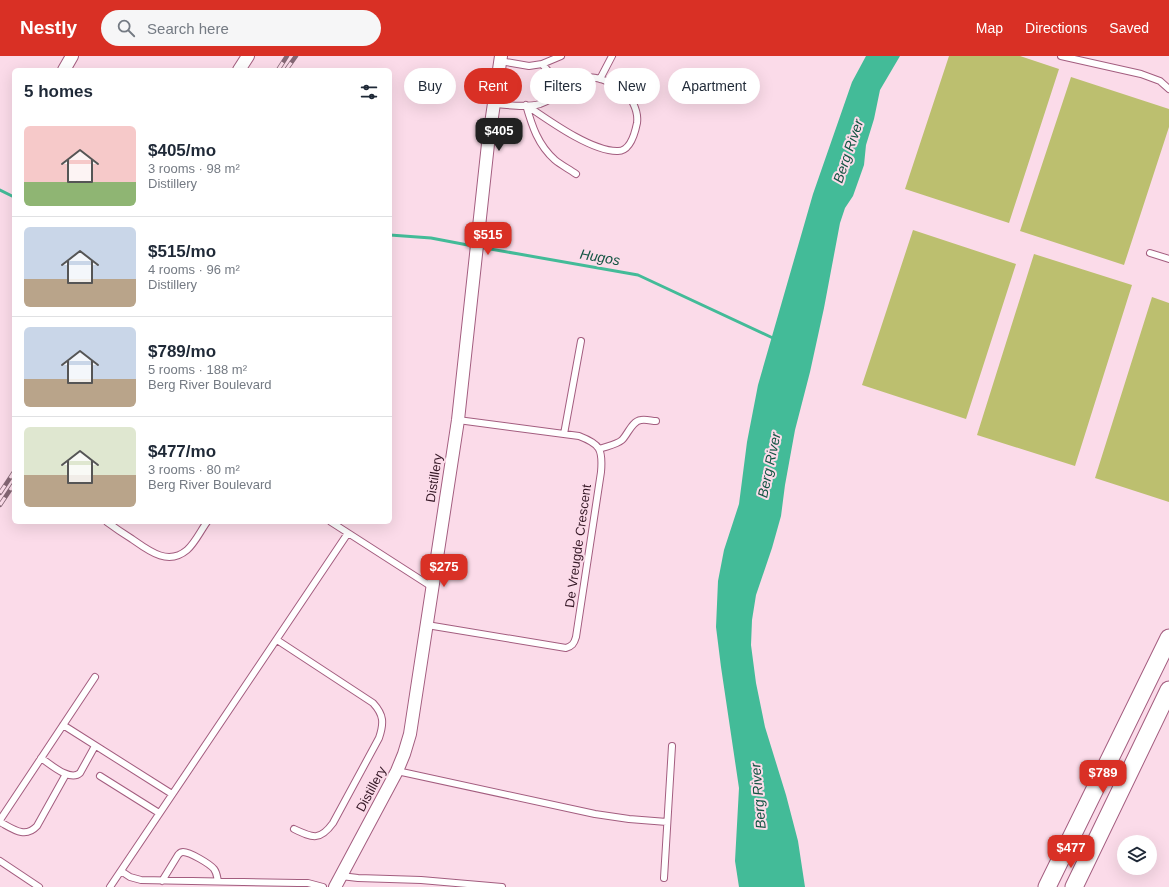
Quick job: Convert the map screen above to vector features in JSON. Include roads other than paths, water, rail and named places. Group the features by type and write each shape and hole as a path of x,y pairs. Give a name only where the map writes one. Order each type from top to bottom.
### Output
{"street":[{"path":"65,68 72,56"},
{"path":"240,68 248,56"},
{"name":"Distillery","path":"335,887 397,771 410,734 458,420 474,265 494,104"},
{"path":"1047,887 1169,638"},
{"path":"1074,887 1169,690"}],"lane":[{"path":"501,59 529,66 542,64 561,56"},
{"path":"600,79 612,56"},
{"path":"1061,56 1141,74 1160,81 1169,89"},
{"path":"542,64 546,68"},
{"path":"526,105 554,124 588,143 603,150 619,151 627,147 633,138 637,122 637,111 632,101 622,90 596,78"},
{"path":"494,104 539,104"},
{"path":"526,105 531,124 542,146 556,160 576,174"},
{"path":"1150,253 1169,259"},
{"path":"564,434 580,341"},
{"path":"458,420 579,436 591,441 599,449 615,444 621,440 636,421 656,421"},
{"name":"De Vreugde Crescent","path":"427,625 566,648 571,647 576,637 602,458 599,449"},
{"path":"110,524 149,551 160,556 171,557 181,555 189,548 206,524"},
{"path":"334,524 432,587"},
{"path":"110,887 348,533"},
{"path":"277,640 373,703 378,708 383,721 379,738 328,830 322,835 315,837 306,835 294,829"},
{"path":"66,774 37,826 32,832 26,833 18,831 0,821 95,677"},
{"path":"63,725 172,794"},
{"path":"41,758 66,774 77,776 95,746"},
{"path":"664,878 672,746"},
{"path":"397,771 595,814 629,819 667,822"},
{"path":"100,776 159,813"},
{"path":"162,881 178,855 183,852 192,855 215,869 218,882"},
{"path":"0,861 39,887"},
{"path":"121,871 137,880 162,881 170,884 210,884 218,882 283,885 308,883 323,887"},
{"path":"341,876 421,880 502,887"}],"water":[{"name":"Berg River","path":"866,56 900,56 880,90 874,119 866,145 864,165 853,196 845,208 840,223 824,308 795,430 781,516 756,595 752,620 751,645 756,683 765,727 786,795 798,841 805,887 739,887 735,861 739,788 716,627 718,581 724,550 739,504 747,442 758,385 813,194 852,82"}],"waterway":[{"name":"Hugos","path":"0,190 12,196"},
{"name":"Hugos","path":"392,235 431,238 473,246"},
{"name":"Hugos","path":"479,247 638,275 775,339"}],"railway":[{"path":"279,68 287,56"},
{"path":"287,68 296,56"},
{"path":"0,493 12,475"},
{"path":"0,505 12,487"}]}
